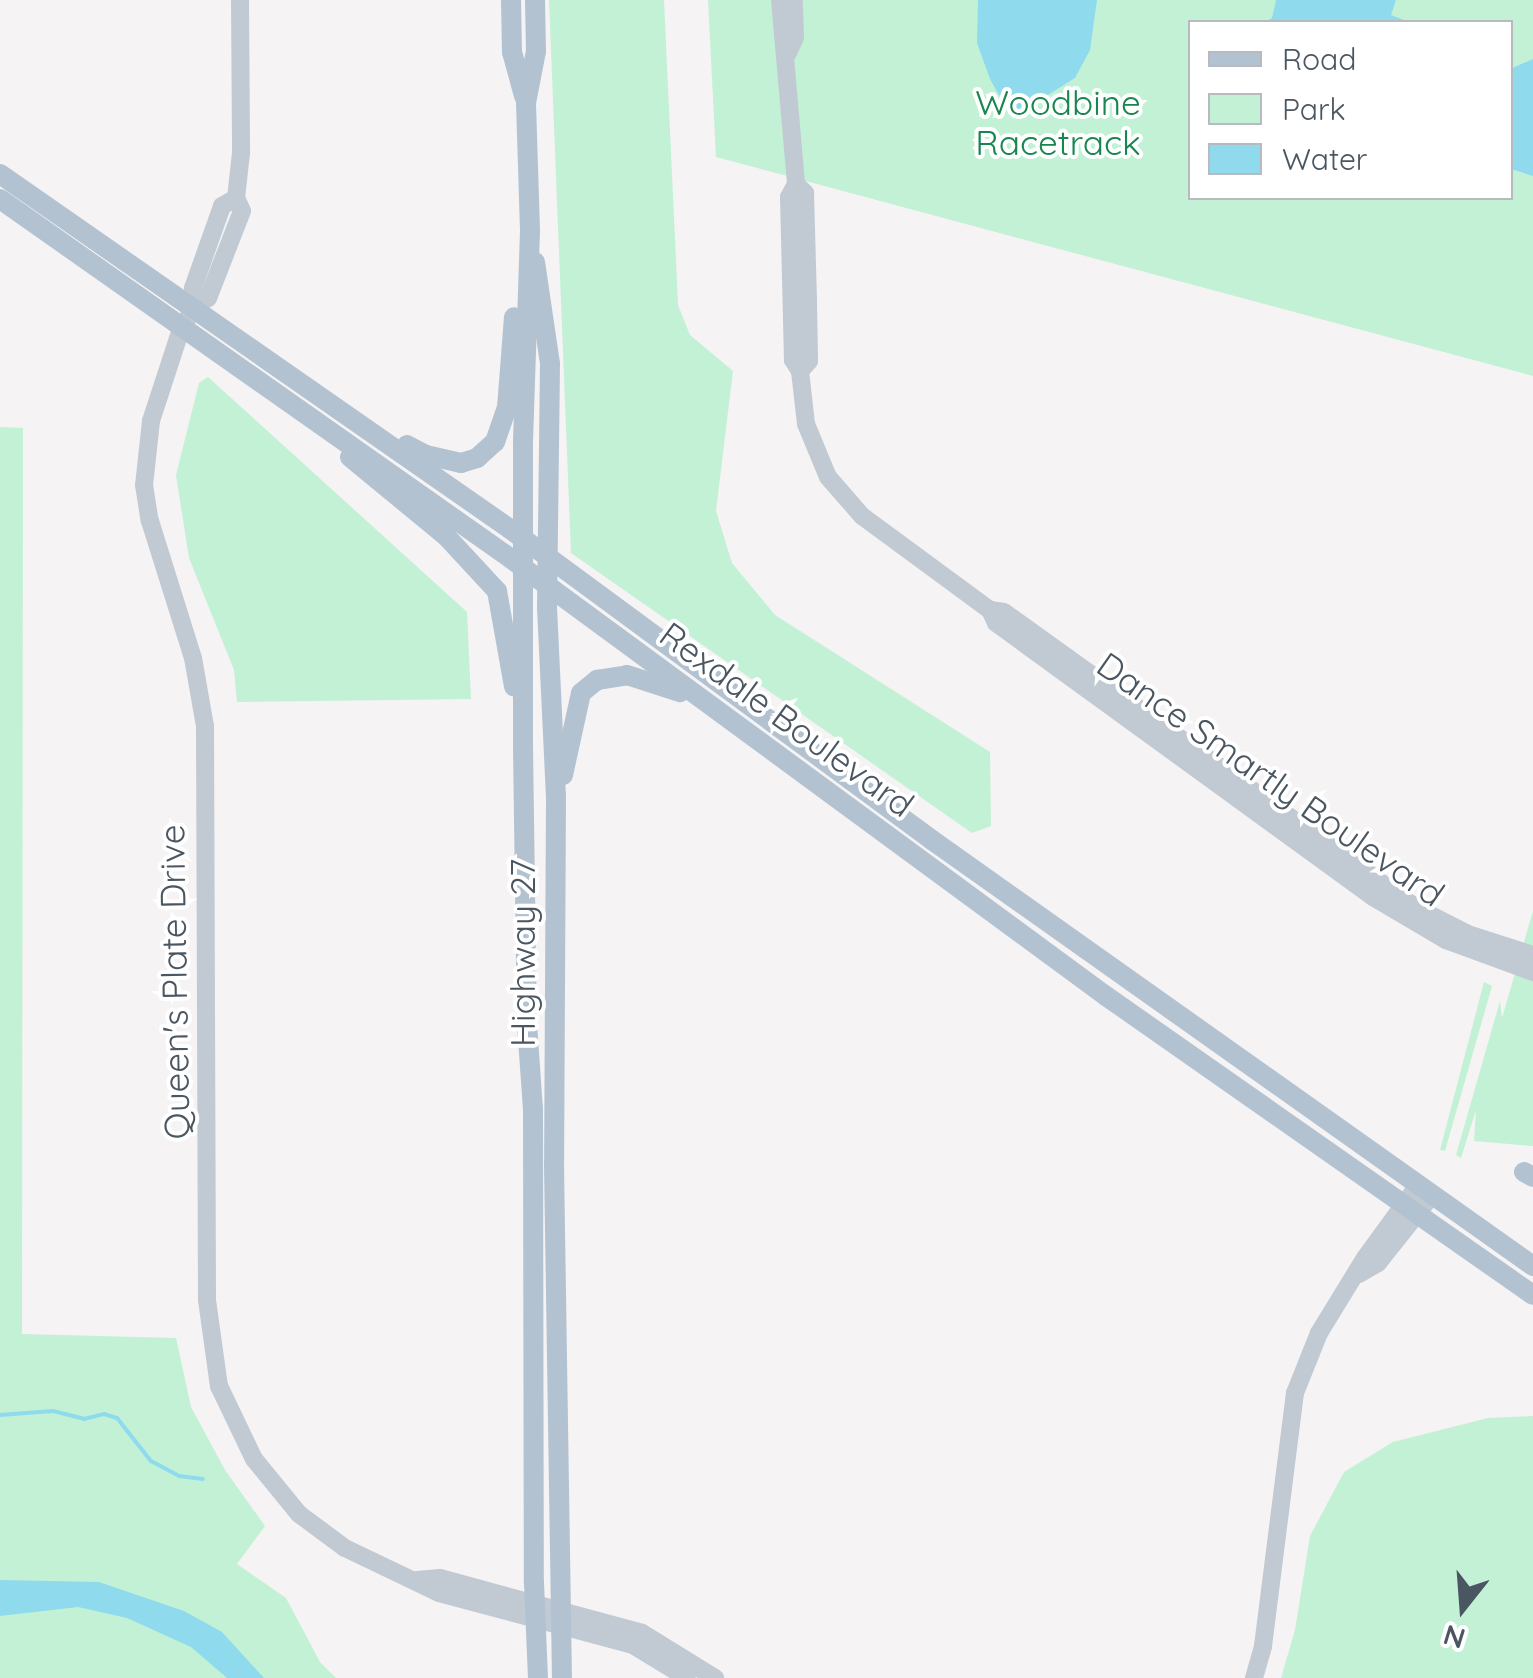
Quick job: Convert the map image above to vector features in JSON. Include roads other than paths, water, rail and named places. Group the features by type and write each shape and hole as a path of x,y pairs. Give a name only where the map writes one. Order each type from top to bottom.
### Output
{"main road":[{"name":"Highway 27","path":"511,0 512,52 526,103"},
{"name":"Highway 27","path":"535,0 536,52 526,103 530,230 550,364 546,556 556,796 554,1165 562,1678"},
{"name":"Rexdale Boulevard","path":"0,174 195,306 524,540 934,842 1533,1266"},
{"name":"Rexdale Boulevard","path":"0,199 525,569 1106,996 1533,1295"},
{"name":"Highway 27","path":"530,230 526,272 523,748 527,1024 534,1110 538,1678"},
{"path":"371,432 454,463 477,458 495,442 507,408 513,320 526,272"},
{"path":"309,418 380,486 446,536 497,591 523,748"},
{"path":"556,796 581,692 597,680 627,675 711,705"}],"street":[{"name":"Queen's Plate Drive","path":"240,0 241,153 236,198 242,211 208,298 195,306 181,329 151,421 144,485 150,521 192,658 205,726 207,1300 213,1354 232,1420 254,1459 299,1514 345,1548 416,1580 440,1578 564,1618 642,1633 715,1678"},
{"name":"Dance Smartly Boulevard","path":"780,0 781,38 788,53 796,184 805,193 809,361 800,371 806,424 828,478 862,516 990,610 996,622 1373,897 1470,952 1533,972"},
{"name":"Dance Smartly Boulevard","path":"788,53 795,37 794,0"},
{"name":"Dance Smartly Boulevard","path":"990,610 1004,612 1415,907 1470,936 1533,955"},
{"path":"1254,1678 1263,1646 1295,1393 1314,1342 1358,1274 1425,1190"},
{"name":"Queen's Plate Drive","path":"564,1618 632,1646 687,1678"}],"water":[{"path":"978,0 1097,0 1090,50 1075,78 1043,98 1029,115 1004,104 990,79 977,43"},
{"path":"1276,0 1396,0 1391,15 1404,20 1268,20"},
{"path":"1533,59 1533,176 1513,170 1513,68"},
{"path":"0,1580 99,1582 184,1611 222,1632 264,1678 227,1678 191,1647 127,1618 78,1607 0,1616"}],"waterway":[{"path":"0,1415 53,1411 84,1419 104,1414 117,1418 151,1461 179,1476 203,1479"}],"park label":[{"name":"Woodbine Racetrack","path":"1058,122"}]}
